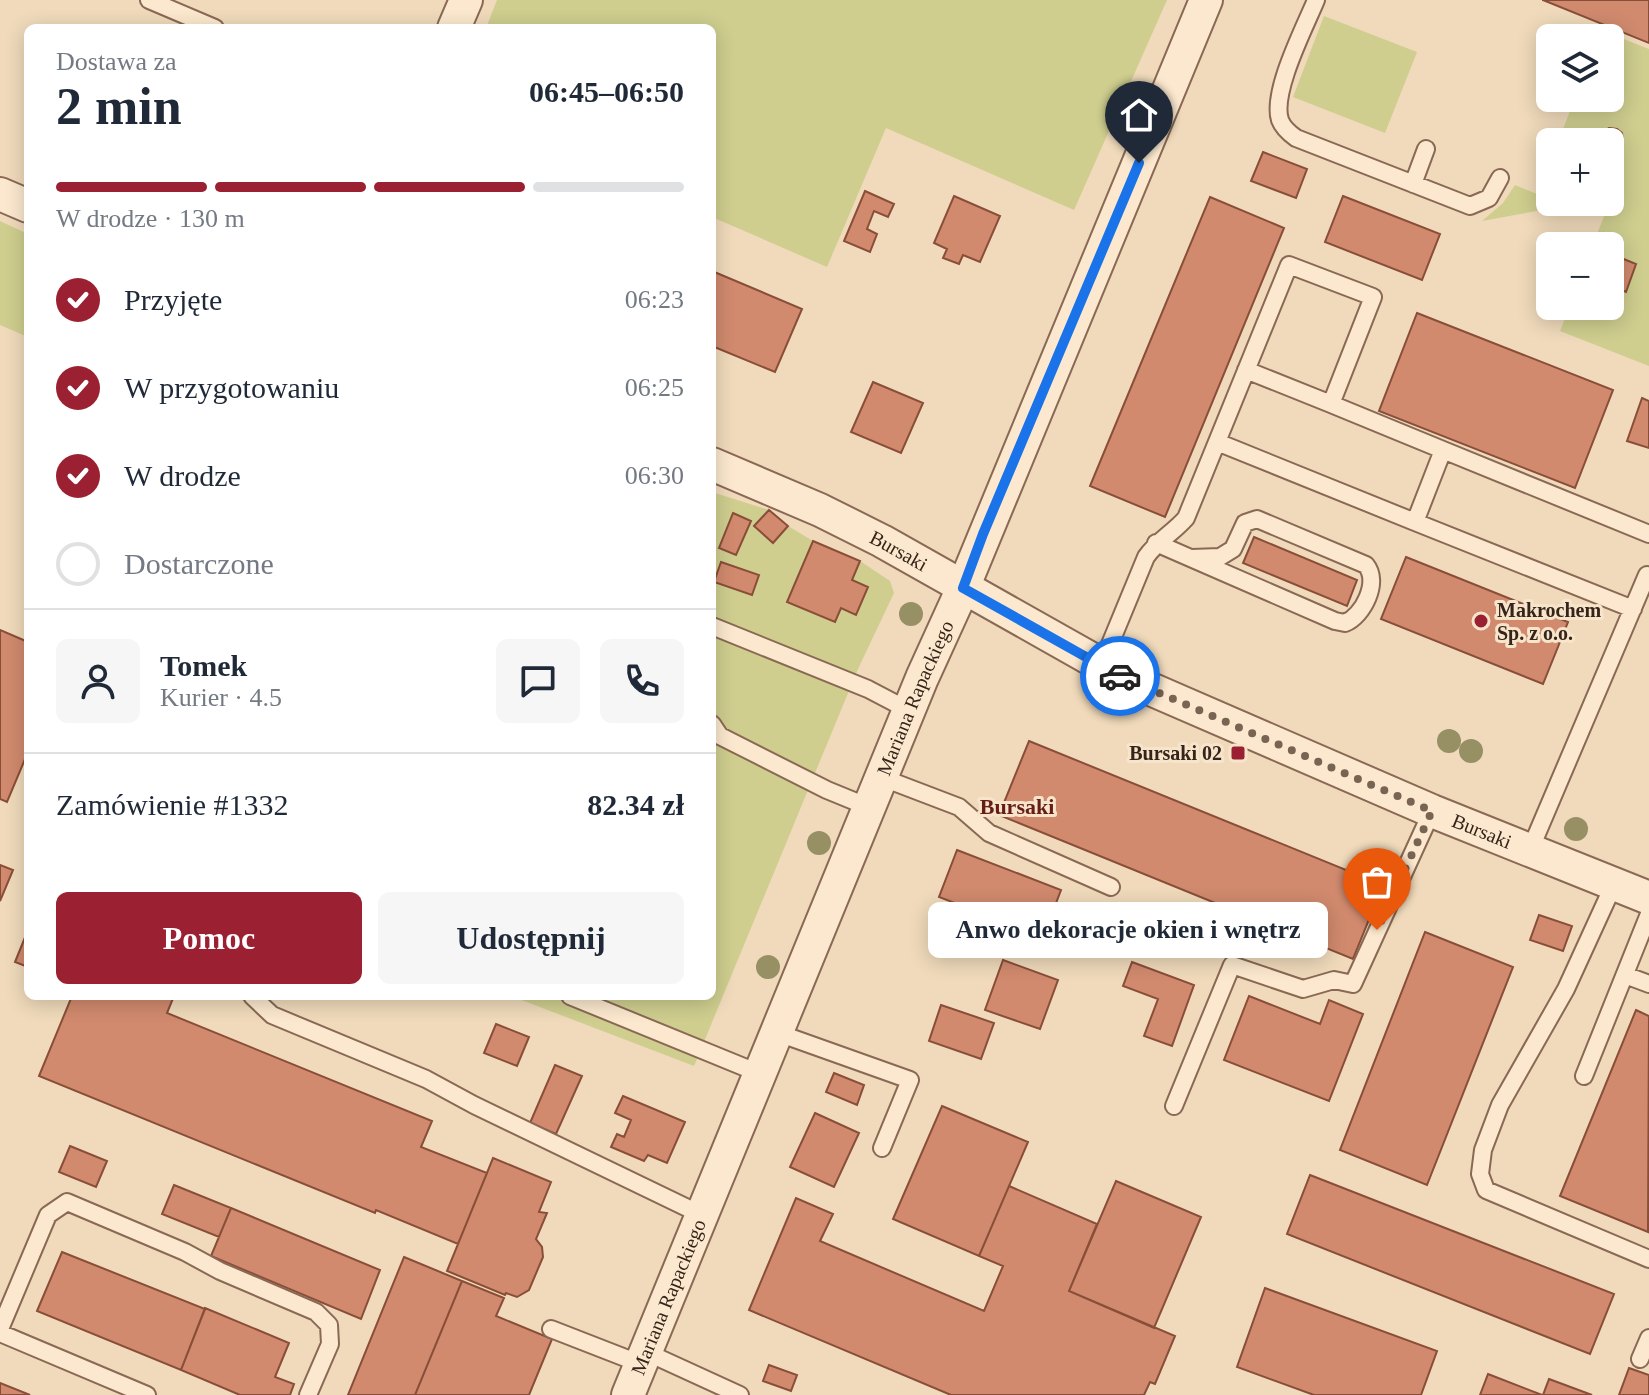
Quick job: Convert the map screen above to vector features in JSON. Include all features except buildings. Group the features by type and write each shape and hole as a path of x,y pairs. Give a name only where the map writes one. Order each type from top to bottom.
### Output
{"street":[{"path":"456,24 466,0"},
{"name":"Mariana Rapackiego","path":"628,1395 1206,0"},
{"path":"0,194 24,204"},
{"name":"Bursaki","path":"716,466 820,510 882,541 1101,666 1265,741 1649,898"}],"lane":[{"path":"149,0 206,24"},
{"path":"1316,0 1279,97 1281,123 1296,138 1470,206 1489,198 1500,178"},
{"path":"1413,184 1426,149"},
{"path":"1101,666 1146,557 1156,543 1173,532 1186,518 1289,265 1373,297 1331,404"},
{"path":"1246,370 1649,534"},
{"path":"1217,442 1633,609"},
{"path":"1415,522 1443,450"},
{"path":"1156,543 1335,621 1345,623 1359,614 1371,587 1370,570 1366,565 1257,519 1245,523 1233,549 1226,554 1192,558"},
{"path":"1530,850 1648,574"},
{"path":"716,628 868,689 910,711"},
{"path":"716,730 720,736 827,790 871,808"},
{"path":"883,778 959,807 989,833 1111,887"},
{"path":"1174,1106 1232,965 1303,989 1334,980 1353,984 1432,811"},
{"path":"1614,884 1566,989 1500,1105 1483,1150 1480,1174 1486,1190 1649,1259"},
{"path":"1584,1076 1649,914"},
{"path":"1625,975 1649,984"},
{"path":"256,1000 272,1015 426,1079 702,1215"},
{"path":"580,1000 761,1074"},
{"path":"778,1033 910,1080 882,1148"},
{"path":"147,1395 0,1331 48,1215 67,1202 316,1312 329,1325 330,1344 308,1395"},
{"path":"551,1329 644,1358 722,1391 740,1395"},
{"path":"1640,1359 1649,1338"}],"shaded area":[{"path":"497,0 1167,0 1074,210 886,128 827,267 716,219 716,24 488,24"},
{"path":"1324,16 1417,52 1385,133 1293,97"},
{"path":"1624,39 1649,49 1649,366 1560,331 1564,320 1624,320 1624,232 1598,232 1604,216 1624,216 1624,128 1563,128 1570,112 1624,112"},
{"path":"1515,185 1536,194 1536,211 1482,221 1503,203"},
{"path":"0,221 24,232 24,335 0,325"},
{"path":"716,493 769,510 813,541 860,561 890,581 894,593 858,669 694,1066 521,1000 716,1000"}],"way so far":[{"path":"1120,676 1432,811 1377,930"}],"place":[{"name":"Makrochem Sp. z o.o.","path":"1481,621"},
{"name":"Bursaki 02","path":"1238,753"},
{"name":"Anwo dekoracje okien i wnętrz","path":"1377,930"}],"district":[{"name":"Bursaki","path":"1017,806"}],"route":[{"path":"1120,676 963,588 1139,163"}]}
